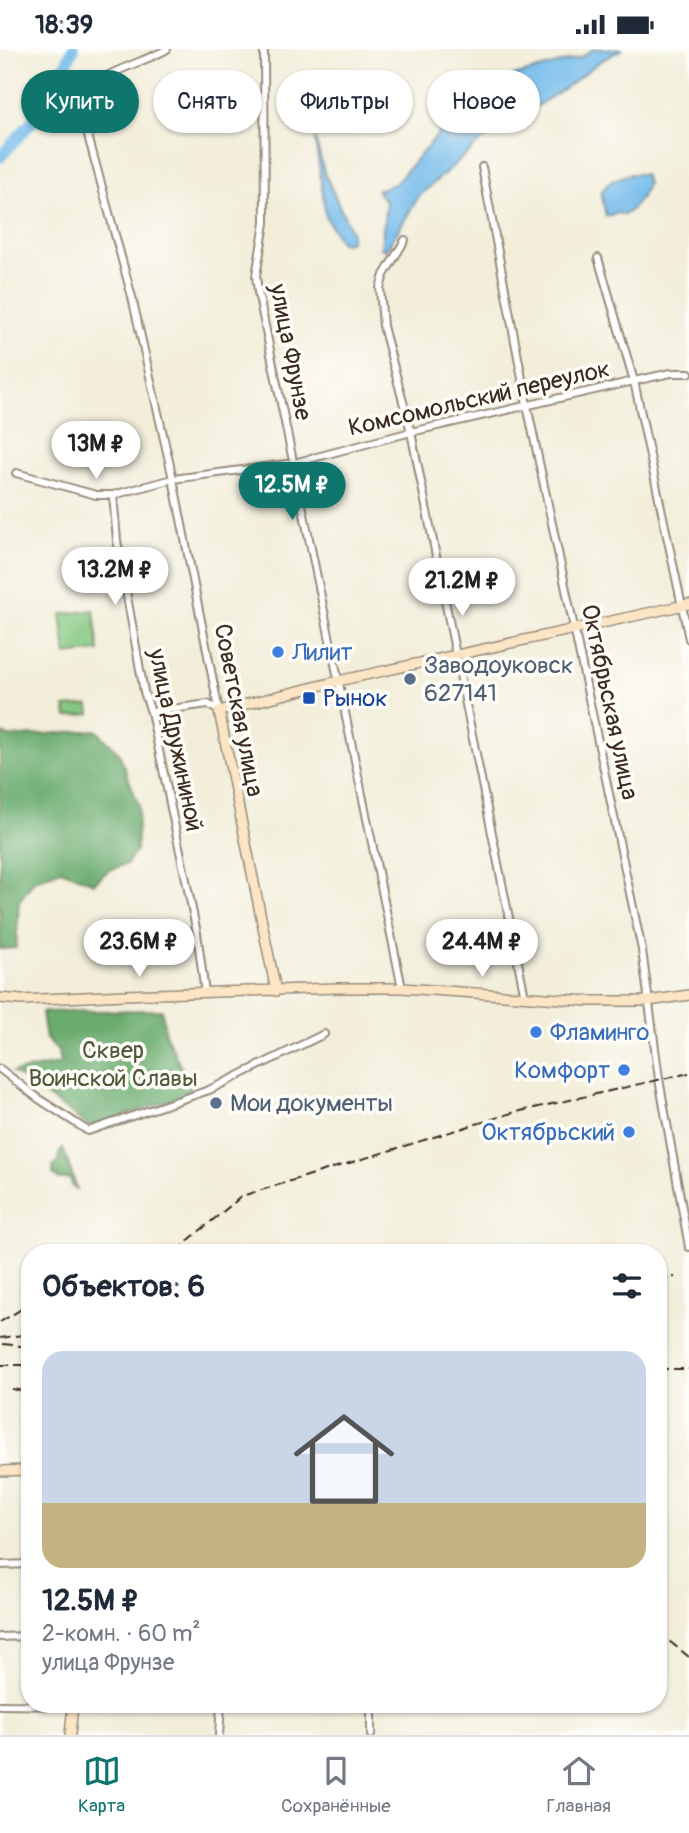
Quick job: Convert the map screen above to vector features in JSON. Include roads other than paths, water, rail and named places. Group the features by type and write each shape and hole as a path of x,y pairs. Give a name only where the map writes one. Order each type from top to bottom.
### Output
{"street":[{"name":"Советская улица","path":"167,49 156,56 117,70 92,85 83,97 81,110 132,297 173,479 276,991"},
{"name":"улица Фрунзе","path":"264,49 265,223 256,277 402,988"},
{"name":"Октябрьская улица","path":"482,167 527,405 642,950 659,1079 689,1247"},
{"path":"405,240 384,275 380,288 383,326 411,432 525,997"},
{"path":"598,257 634,381 685,605 689,639"},
{"name":"Комсомольский переулок","path":"113,495 173,479 294,463 527,405 671,373 689,373"},
{"path":"16,473 96,495 113,495"},
{"name":"улица Дружининой","path":"113,495 121,567 144,692 151,712 197,933 205,993"},
{"path":"151,712 208,704 219,711 338,681 685,605"},
{"path":"0,998 21,1000 338,988 402,988 589,1001 648,1000 689,995"},
{"path":"0,1069 88,1131 209,1090 324,1034"},
{"path":"0,1471 21,1470"},
{"path":"0,1565 21,1564"},
{"path":"0,1637 21,1636"},
{"path":"0,1705 21,1705"},
{"path":"70,1735 72,1713"},
{"path":"219,1735 220,1713"},
{"path":"371,1713 371,1735"}],"water":[{"path":"593,49 623,49 602,60 540,104 540,70 535,70 582,57"},
{"path":"439,133 494,133 480,142 419,196 386,250 381,248 386,202 377,190 395,184"},
{"path":"315,138 325,175 351,231 351,241 340,242 326,217"},
{"path":"632,174 644,174 647,184 641,198 624,215 618,213 606,216 601,193 610,182"}],"waterway":[{"path":"0,157 49,103 73,49"}],"railway":[{"path":"186,1244 242,1196 512,1113 689,1073"},
{"path":"667,1278 675,1277"},
{"path":"0,1322 21,1309"},
{"path":"0,1338 21,1335"},
{"path":"3,1344 21,1346"},
{"path":"0,1365 21,1365"},
{"path":"667,1369 689,1369"},
{"path":"12,1389 21,1390"},
{"path":"667,1639 689,1657"}],"place":[{"name":"Лилит","path":"278,652"},
{"name":"Заводоуковск 627141","path":"410,679"},
{"name":"Рынок","path":"309,698"},
{"name":"Фламинго","path":"536,1032"},
{"name":"Комфорт","path":"624,1070"},
{"name":"Мои документы","path":"216,1103"},
{"name":"Октябрьский","path":"629,1132"}],"park label":[{"name":"Сквер Воинской Славы","path":"113,1064"}]}
